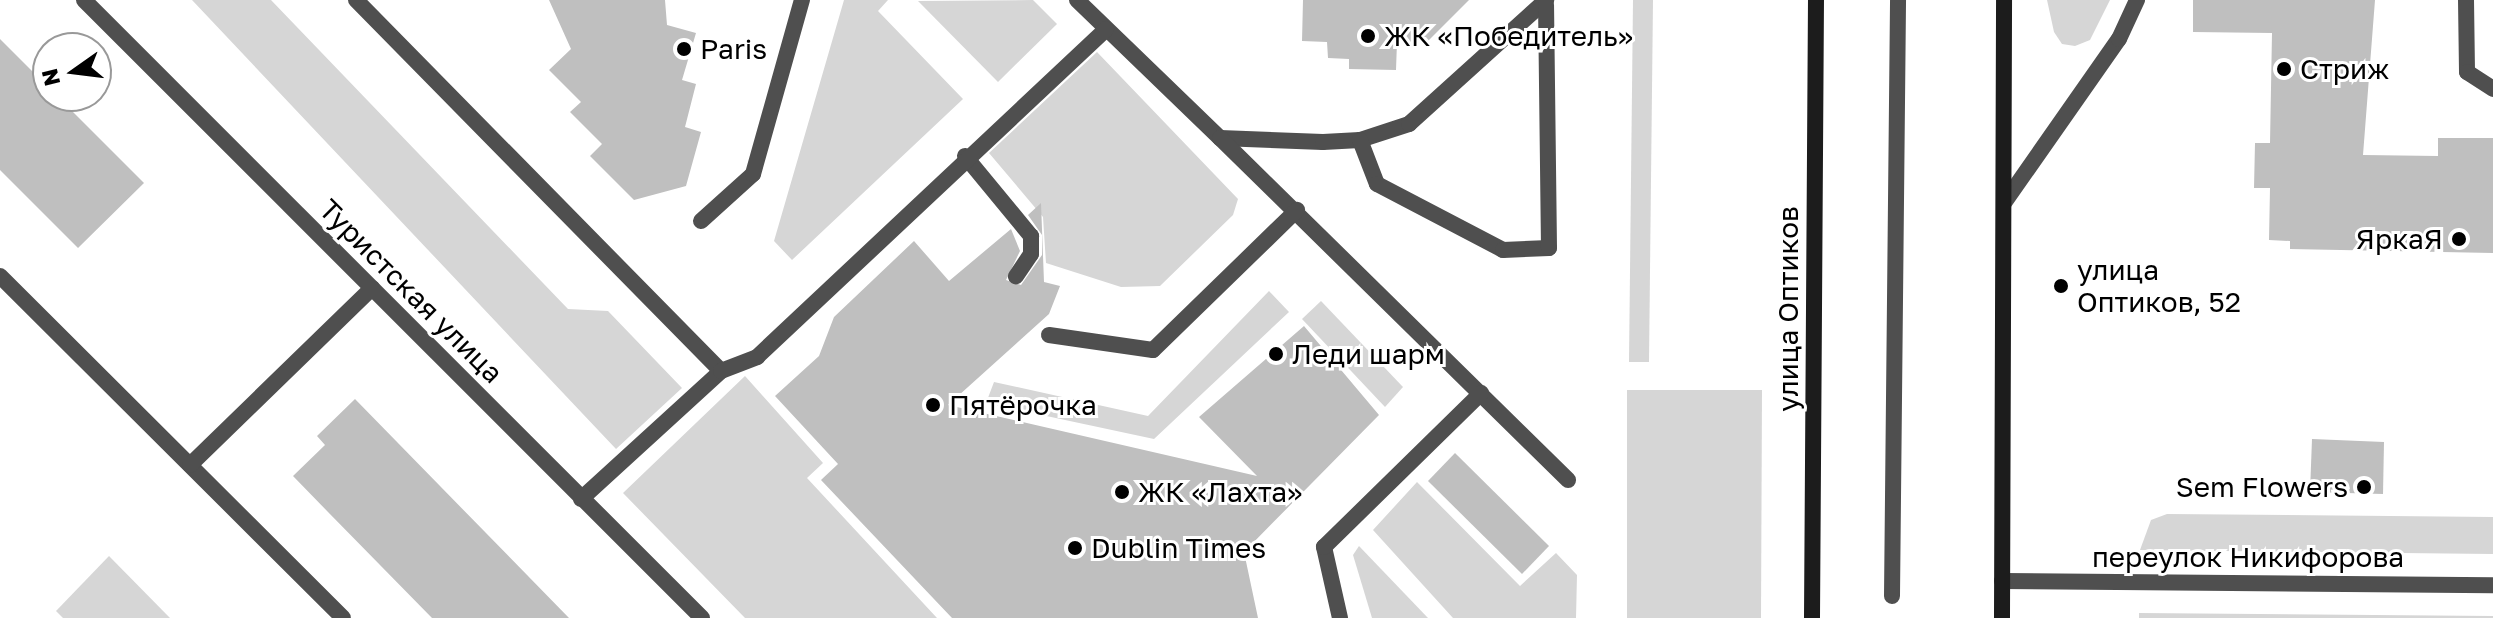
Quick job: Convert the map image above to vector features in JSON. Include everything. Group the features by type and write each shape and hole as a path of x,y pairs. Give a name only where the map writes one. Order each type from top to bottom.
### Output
{"street":[{"name":"Туристская улица","path":"84,0 702,618"},
{"path":"356,0 721,371"},
{"path":"701,221 753,174 802,0"},
{"path":"1077,0 1297,210 1568,480"},
{"name":"улица Оптиков","path":"1812,618 1816,0"},
{"path":"1892,596 1898,0"},
{"path":"2002,618 2004,0"},
{"path":"2004,203 2119,39 2137,0"},
{"path":"2466,0 2467,72 2493,89"},
{"path":"1220,138 1360,140 1409,124 1546,3"},
{"path":"1360,140 1377,184 1503,250 1549,248 1546,3"},
{"path":"581,499 721,371 757,357 965,156 1106,29"},
{"path":"965,156 1031,236 1031,254 1016,276"},
{"path":"1049,335 1153,350 1297,210"},
{"path":"0,276 343,618"},
{"path":"190,465 372,288"},
{"path":"1340,618 1324,547 1481,393"},
{"name":"переулок Никифорова","path":"2002,581 2493,585"}],"shaded area":[{"path":"192,0 271,0 568,309 608,311 682,388 616,449"},
{"path":"844,0 888,0 878,11 963,99 792,260 774,241"},
{"path":"1033,0 1057,24 998,82 918,1"},
{"path":"1633,0 1653,0 1649,362 1629,362"},
{"path":"2047,0 2110,0 2090,40 2075,46 2062,44 2054,32"},
{"path":"1097,52 1238,199 1233,215 1160,286 1121,287 1046,263 1043,217 989,153"},
{"path":"1269,291 1289,312 1154,439 986,403 994,382 1148,416"},
{"path":"1321,301 1403,387 1385,407 1302,319"},
{"path":"745,376 823,463 807,478 937,618 745,618 623,493"},
{"path":"1627,390 1762,390 1761,618 1627,618"},
{"path":"1417,482 1520,586 1556,553 1577,575 1576,618 1453,618 1373,530"},
{"path":"2167,514 2493,517 2493,554 2140,550 2151,520"},
{"path":"1359,546 1428,618 1372,618 1353,555"},
{"path":"109,556 170,618 63,618 56,611"},
{"path":"2139,613 2493,616 2493,618 2139,618"}],"building":[{"path":"549,0 665,0 667,25 696,33 682,80 696,84 685,127 701,132 686,186 634,200 590,156 602,144 570,112 581,102 549,70 571,49"},
{"name":"ЖК «Победитель»","path":"1303,0 1469,0 1426,43 1397,42 1396,70 1349,69 1349,59 1328,58 1327,42 1302,41"},
{"path":"2193,0 2375,0 2363,155 2438,156 2438,138 2493,138 2493,253 2290,249 2290,241 2269,240 2270,188 2254,188 2255,143 2270,143 2272,33 2193,32"},
{"path":"0,39 32,71 32,112 73,112 144,183 78,248 0,170"},
{"path":"1041,203 1044,282 1060,286 1049,314 948,405 1257,476 1199,417 1304,326 1379,415 1244,552 1258,618 952,618 821,480 838,464 775,396 819,356 834,317 914,241 949,281 1011,229 1020,251 1006,280 1021,285 1042,255 1042,235 1028,215"},
{"path":"355,399 569,618 432,618 328,512 293,476 325,445 317,436"},
{"path":"2312,439 2384,442 2383,494 2310,492"},
{"path":"1455,453 1549,546 1522,574 1428,481"}],"place":[{"name":"ЖК «Победитель»","path":"1368,36"},
{"name":"Paris","path":"684,49"},
{"name":"Стриж","path":"2284,69"},
{"name":"ЯркаЯ","path":"2459,239"},
{"name":"улица Оптиков, 52","path":"2061,286"},
{"name":"Леди шарм","path":"1276,354"},
{"name":"Пятёрочка","path":"933,405"},
{"name":"Sem Flowers","path":"2364,487"},
{"name":"ЖК «Лахта»","path":"1122,492"},
{"name":"Dublin Times","path":"1075,548"}]}
